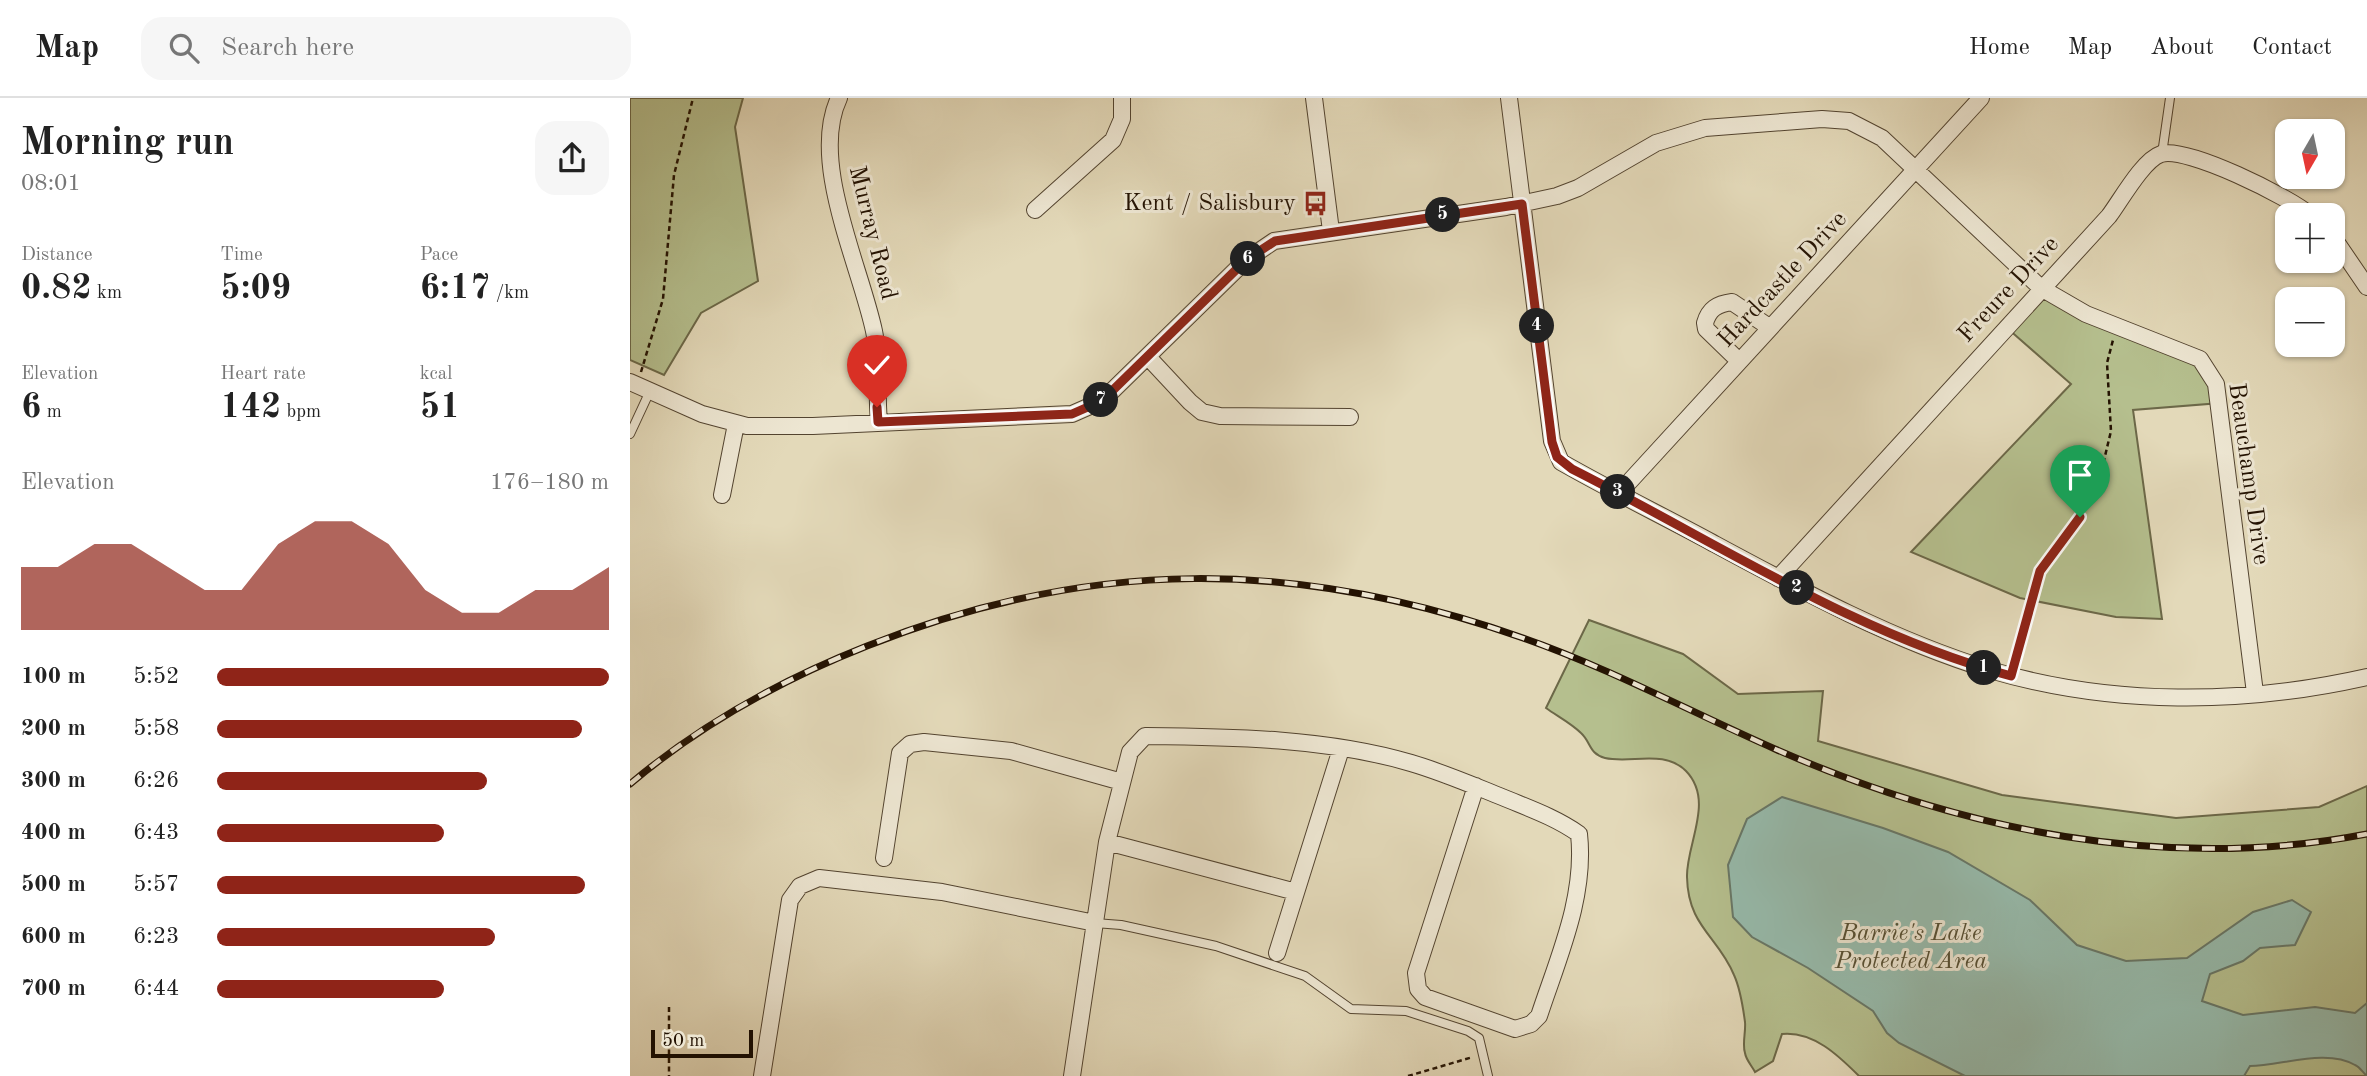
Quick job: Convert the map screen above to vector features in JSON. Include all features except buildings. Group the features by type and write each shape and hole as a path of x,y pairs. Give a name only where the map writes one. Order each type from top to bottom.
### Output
{"street":[{"name":"Murray Road","path":"839,98 829,126 831,173 874,334 878,422"},
{"path":"1035,210 1113,140 1122,119 1122,98"},
{"path":"1314,98 1331,231"},
{"path":"1509,98 1554,451 1561,462 1778,578 1913,641 2011,676 2068,689 2164,699 2255,693 2367,677"},
{"name":"Hardcastle Drive","path":"1619,493 1981,98"},
{"name":"Beauchamp Drive","path":"639,386 702,414 736,424 785,427 1072,414 1097,403 1259,249 1291,237 1522,204 1578,188 1656,143 1705,128 1822,119 1849,121 1882,138 2041,288 2086,314 2200,359 2216,384 2255,693"},
{"path":"2162,154 2179,154 2256,183 2295,203"},
{"name":"Freure Drive","path":"1778,578 2109,216 2149,162 2162,154"},
{"path":"2345,255 2367,287"},
{"path":"1739,361 1706,329 1705,323 1710,311 1721,303 1732,302 1769,327"},
{"path":"1148,357 1202,412 1220,416 1350,418"},
{"path":"722,495 736,424"},
{"path":"1072,1076 1107,842 1130,752 1145,736 1229,737 1341,749 1410,762 1476,786 1561,822 1578,834 1578,881 1572,914 1539,1016 1531,1024 1515,1029 1425,998 1418,989 1416,972 1476,786"},
{"path":"884,858 900,753 910,744 925,742 1011,751 1122,782"},
{"path":"1277,953 1341,749"},
{"path":"1107,842 1296,891"},
{"path":"762,1076 790,900 800,886 819,878 942,892 1095,923"}],"lane":[{"path":"2162,154 2170,98"},
{"path":"630,434 639,386"},
{"path":"1095,923 1121,925 1216,946 1305,976 1351,1009 1406,1011 1468,1031 1479,1038 1488,1076"}],"path":[{"path":"639,386 663,299 674,175 693,98"},
{"path":"2011,676 2040,571 2080,517 2100,477 2111,431 2107,363 2118,326"},
{"path":"669,1007 669,1076"},
{"path":"1408,1076 1483,1055"}],"green space":[{"path":"630,98 743,98 735,127 758,281 701,313 664,375 630,360"},
{"path":"2042,291 2184,358 2209,376 2220,403 2133,410 2162,619 2116,617 2020,598 1911,552 2071,384 2007,328"},
{"name":"Barrie's Lake Protected Area","path":"1589,620 1683,654 1738,694 1823,691 1818,741 2002,795 2176,818 2319,807 2367,786 2367,1076 1859,1076 1824,1046 1804,1036 1793,1034 1782,1034 1773,1061 1755,1072 1744,1049 1745,1022 1736,980 1698,920 1689,894 1688,864 1699,809 1694,783 1686,771 1668,761 1600,756 1577,729 1546,708"}],"shaded area":[{"path":"1782,797 1883,828 1948,852 2030,900 2077,945 2126,961 2187,958 2253,912 2292,900 2311,912 2295,945 2260,948 2243,961 2210,974 2202,1001 2243,1015 2315,1007 2355,1013 2367,1003 2367,1076 2357,1066 2343,1060 2317,1058 2250,1066 2244,1076 1965,1076 1899,1043 1887,1033 1873,1011 1808,968 1752,937 1733,917 1728,865 1747,819"}],"railway":[{"path":"630,784 685,742 743,705 804,673 867,646 950,617 1032,596 1113,583 1194,579 1275,582 1357,593 1439,612 1523,638 1587,663 1775,749 1846,778 1991,822 2140,846 2215,849 2291,845 2367,834"}],"place":[{"name":"Kent / Salisbury","path":"1316,204"}],"route":[{"path":"877,407 878,422 1072,414 1097,403 1112,391 1246,260 1275,241 1374,224 1522,204 1552,442 1557,457 1572,469 1799,589 1947,655 2011,676 2035,582 2048,557 2080,517"}]}
